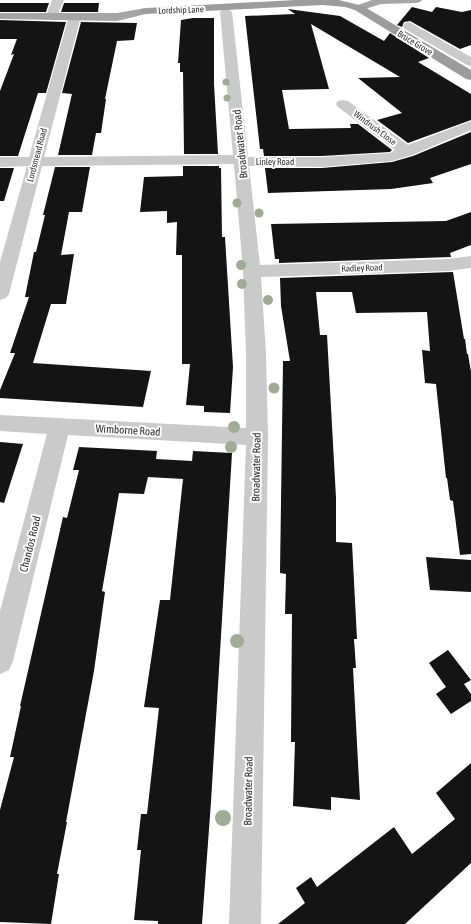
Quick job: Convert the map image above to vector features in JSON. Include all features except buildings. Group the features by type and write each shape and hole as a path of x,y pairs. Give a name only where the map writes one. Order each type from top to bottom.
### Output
{"highway":[{"name":"Lordship Lane","path":"144,6 264,2 323,2 346,4 359,8"},
{"name":"Lordship Lane","path":"144,6 184,15 323,6 359,8"},
{"name":"Bruce Grove","path":"359,8 471,76"}],"main road":[{"name":"Lordship Lane","path":"359,8 380,2 416,0"},
{"name":"Lordship Lane","path":"0,16 91,16 101,18 126,16 144,6"}],"street":[{"path":"52,16 58,0"},
{"name":"Broadwater Road","path":"226,12 252,271 256,353 257,436 245,924"},
{"name":"Lordsmead Road","path":"0,294 75,16"},
{"path":"409,26 468,56"},
{"path":"444,61 468,56"},
{"name":"Windrush Close","path":"343,104 407,152"},
{"name":"Linley Road","path":"0,162 242,160 252,162 322,162 392,157 471,125"},
{"name":"Radley Road","path":"252,271 470,263"},
{"name":"Wimborne Road","path":"0,423 257,436"},
{"name":"Chandos Road","path":"0,661 59,427"}]}
